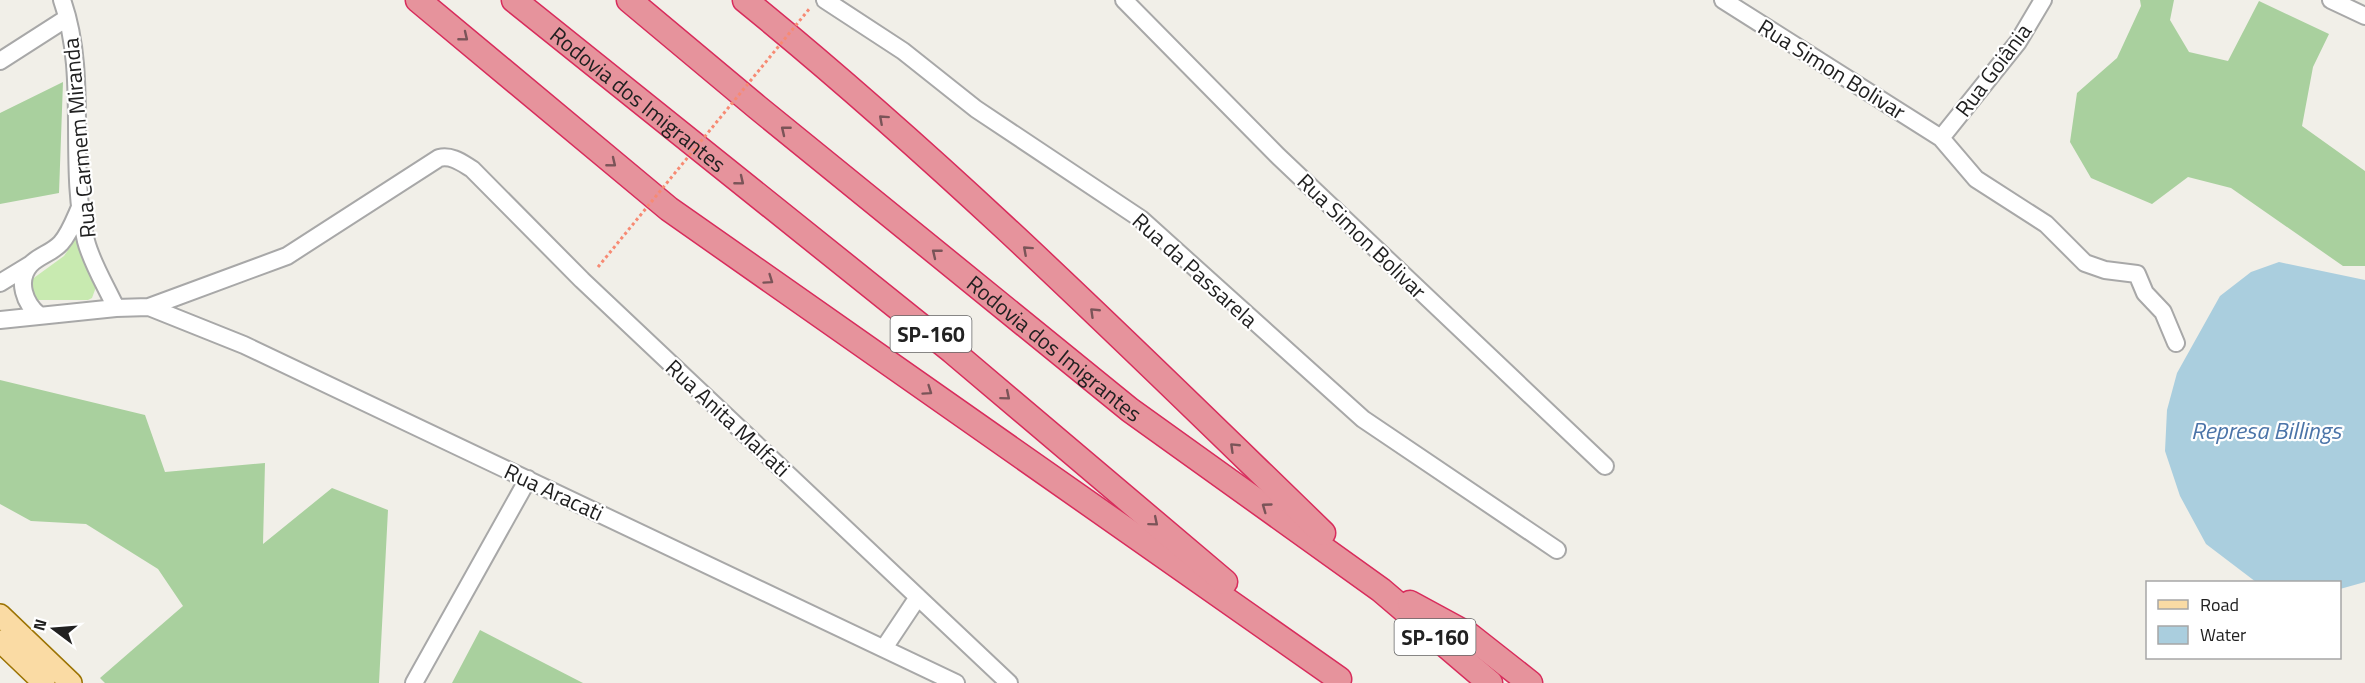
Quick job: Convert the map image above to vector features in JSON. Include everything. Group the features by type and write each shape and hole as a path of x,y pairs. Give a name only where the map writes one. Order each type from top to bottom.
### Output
{"highway":[{"path":"418,0 669,209 1342,681"},
{"name":"Rodovia dos Imigrantes","path":"514,0 952,351 1342,681"},
{"name":"Rodovia dos Imigrantes","path":"629,0 1130,410 1381,590 1490,683"},
{"path":"745,0 818,59 1071,289 1381,590 1433,614 1469,635 1530,683"}],"main road":[{"path":"0,615 71,683"},
{"path":"0,642 44,683"}],"street":[{"name":"Rua Carmem Miranda","path":"62,0 73,49 81,205 86,241 116,308"},
{"name":"Rua Simon Bolivar","path":"1124,0 1278,156 1605,466"},
{"name":"Rua Simon Bolivar","path":"1723,0 1941,138 1976,179 2046,224 2085,263 2105,270 2137,274 2145,293 2160,306 2176,343"},
{"name":"Rua Goiânia","path":"1941,138 2018,42 2043,0"},
{"path":"2331,0 2365,16"},
{"name":"Rua da Passarela","path":"818,4 903,51 976,109 1141,219 1363,419 1557,550"},
{"path":"0,61 67,18"},
{"name":"Rua Anita Malfati","path":"149,307 287,256 446,157 472,169 590,288 1009,683"},
{"path":"0,283 62,242 81,205"},
{"path":"31,264 26,271 24,291 29,307 39,315"},
{"path":"0,320 116,308 149,307"},
{"name":"Rua Aracati","path":"149,307 244,345 956,683"},
{"path":"414,683 528,479"},
{"path":"884,648 918,597"}],"path":[{"path":"598,267 818,4"}],"green space":[{"path":"2140,0 2174,0 2170,20 2189,52 2228,61 2259,1 2329,34 2313,67 2302,126 2365,171 2365,266 2343,266 2231,188 2188,177 2152,204 2091,178 2070,142 2077,93 2117,58 2141,6"},
{"path":"63,82 59,193 0,204 0,113"},
{"path":"81,231 85,259 96,287 92,298 88,300 35,300 30,297 31,280 64,256"},
{"path":"0,380 145,415 165,472 265,463 263,544 332,488 388,510 379,683 105,683 100,678 183,606 158,569 86,524 31,521 0,504"},
{"path":"480,630 581,682 583,683 452,683"}],"water":[{"name":"Represa Billings","path":"2279,262 2365,280 2365,582 2341,589 2341,581 2255,581 2206,544 2180,496 2165,451 2167,410 2177,373 2220,296 2251,272"}]}
